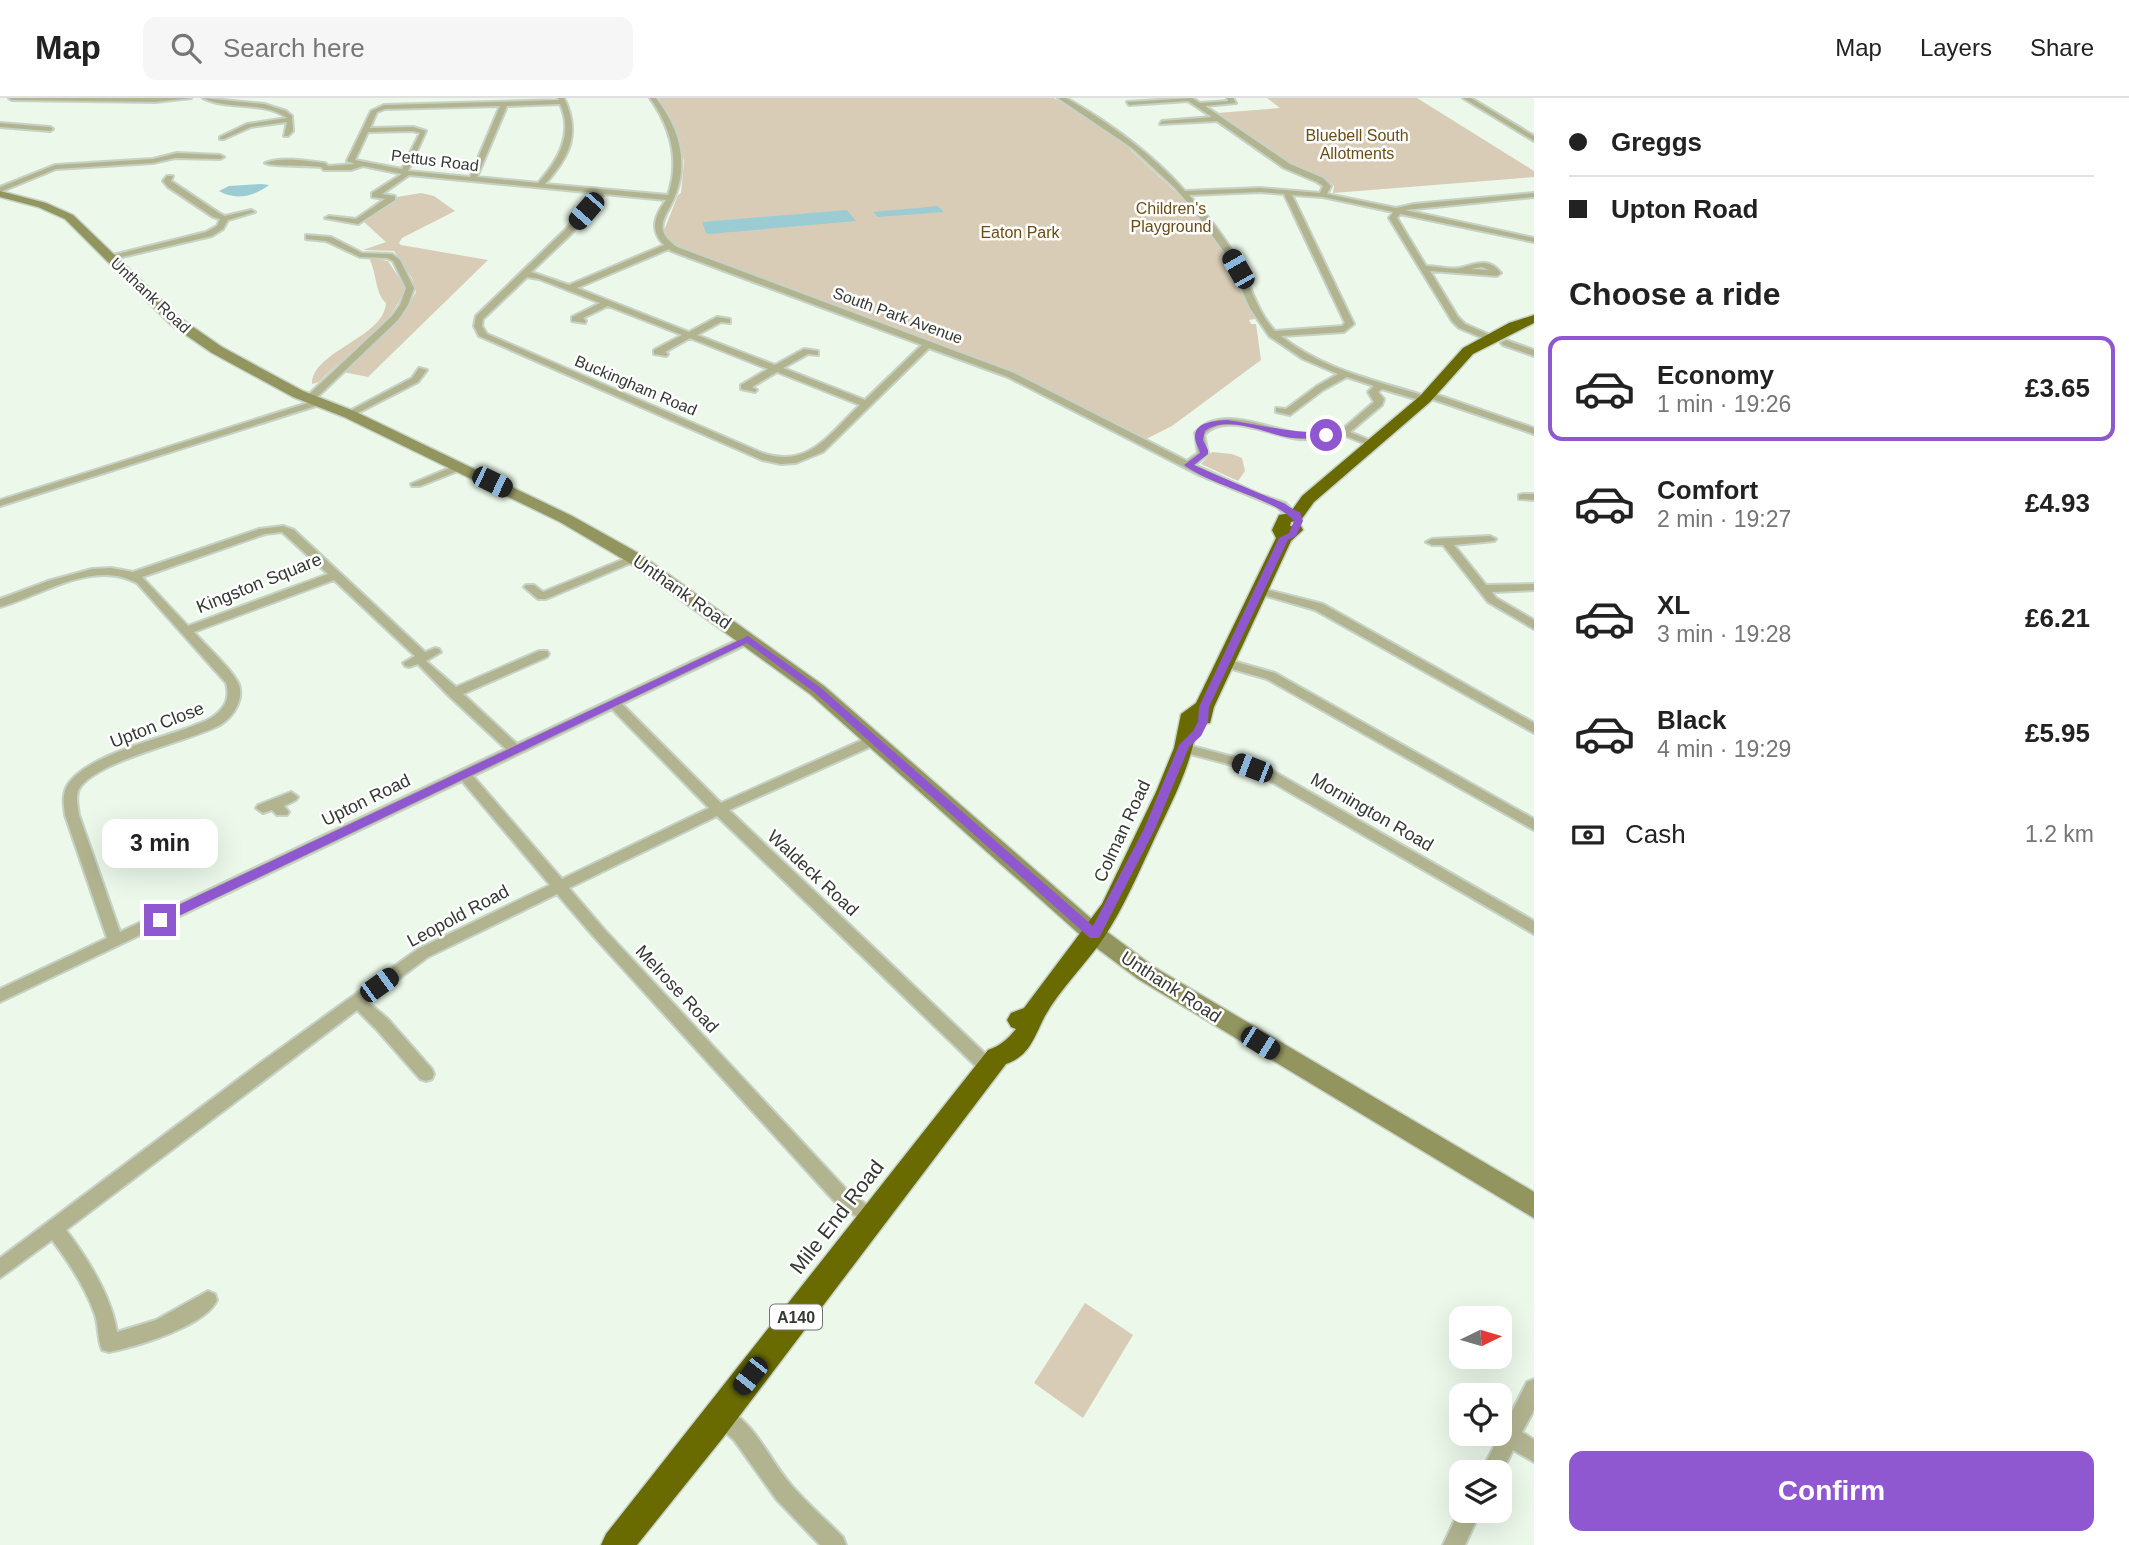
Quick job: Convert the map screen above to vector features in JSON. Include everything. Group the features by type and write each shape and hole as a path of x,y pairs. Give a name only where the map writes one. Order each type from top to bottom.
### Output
{"highway":[{"name":"Colman Road","path":"1094,934 1149,829 1184,747 1203,722 1204,707 1284,538 1293,534 1299,521 1293,514 1427,397 1468,351 1499,341 1534,319"},
{"name":"Mile End Road","path":"617,1545 993,1063 1009,1055 1031,1026 1032,1015 1094,934"}],"street":[{"path":"0,102 7,98"},
{"path":"12,98 188,98"},
{"path":"206,98 225,104 278,108 288,114 290,120 290,131 286,135"},
{"path":"569,288 669,246 659,234 658,224 671,198 677,176 676,146 666,119 653,98"},
{"path":"1061,98 1116,131 1182,193 1229,253 1272,334 1306,356 1348,373 1534,431"},
{"path":"1129,103 1189,98 1287,166 1321,180 1327,186 1323,195"},
{"path":"1466,98 1534,139"},
{"path":"1198,104 1234,102 1230,99"},
{"path":"362,165 351,161 374,111 384,107 473,101 504,104 562,100 569,121 568,147 559,165 540,186"},
{"path":"473,179 504,104"},
{"path":"1162,123 1219,118"},
{"path":"222,138 249,125 290,120"},
{"path":"0,124 50,130"},
{"path":"329,218 358,222 391,198 375,195 406,172 424,132 413,129 365,130"},
{"path":"0,192 55,167 153,161 183,155 220,157"},
{"name":"Pettus Road","path":"273,164 313,163 325,165 324,168 351,168 362,165 406,172 671,198"},
{"path":"170,178 167,181 171,185 216,215 225,218 251,212"},
{"path":"1182,193 1244,190 1323,195 1534,240"},
{"name":"Unthank Road","path":"0,192 69,217 175,321 199,339 314,401 349,414 566,519 634,558 817,690 1094,934 1146,974 1534,1206"},
{"name":"Buckingham Road","path":"602,192 567,233 479,318 478,326 484,336 769,459 792,461 810,457 928,344"},
{"path":"1272,334 1344,328 1350,324 1287,192"},
{"path":"1534,195 1414,205 1397,211 1393,218 1455,320 1462,326 1534,353"},
{"path":"112,258 209,234 225,218"},
{"path":"0,503 314,401 395,318 411,288 396,260 390,256 360,255 328,239 309,237"},
{"name":"South Park Avenue","path":"669,246 693,258 1033,384 1188,465 1257,497 1267,508 1293,514"},
{"path":"1424,268 1464,269"},
{"path":"526,274 569,288 866,404"},
{"path":"575,318 607,303"},
{"path":"657,352 720,318"},
{"path":"744,387 807,350"},
{"path":"349,414 420,381 422,370"},
{"path":"1288,413 1320,388 1348,373"},
{"path":"1372,443 1341,434 1379,403 1373,392 1382,384"},
{"path":"1188,465 1203,454 1199,435 1204,426 1209,424 1227,422 1292,435 1317,433"},
{"path":"416,484 459,467"},
{"name":"Kingston Square","path":"135,575 272,529 290,532 336,575 185,631"},
{"path":"1432,542 1490,539"},
{"path":"1446,542 1482,589 1502,608 1534,625"},
{"path":"530,587 542,597 634,558"},
{"path":"0,603 96,571 117,570 135,575"},
{"name":"Upton Close","path":"116,941 72,815 71,794 75,785 96,768 217,721 229,711 236,691 232,682 135,575"},
{"path":"336,575 427,658 453,692 515,750"},
{"path":"1482,589 1534,587"},
{"path":"1260,591 1319,607 1534,729"},
{"name":"Upton Road","path":"0,996 116,941 306,842 464,774 748,639"},
{"path":"453,692 543,654"},
{"path":"409,663 427,658"},
{"path":"1226,663 1271,676 1534,825"},
{"name":"Waldeck Road","path":"614,704 719,809 993,1063"},
{"name":"Leopold Road","path":"0,1269 423,954 719,809 874,740"},
{"name":"Mornington Road","path":"1184,747 1268,774 1534,928"},
{"name":"Melrose Road","path":"464,774 559,886 841,1196 872,1219"},
{"path":"273,808 291,797"},
{"path":"357,1001 382,1024 426,1074"},
{"path":"54,1228 71,1251 104,1311 109,1343 132,1339 193,1312 208,1300"},
{"path":"1512,1432 1534,1389"},
{"path":"720,1415 741,1433 783,1492 835,1545"},
{"path":"1512,1437 1534,1452"},
{"path":"1454,1545 1465,1523"}],"green space":[{"name":"Eaton Park","path":"659,98 1054,98 1120,140 1175,191 1199,218 1242,286 1255,319 1249,320 1251,324 1256,324 1261,360 1172,426 1146,439 1016,373 690,253 672,243 663,233 681,193 684,162 680,141"},
{"name":"Bluebell South Allotments","path":"1267,98 1417,98 1534,171 1534,177 1333,193 1334,186 1325,178 1288,163 1217,113 1280,108"},
{"path":"421,193 434,196 455,211 402,238 399,243 401,245 488,260 368,377 343,372 402,317 416,292 412,278 394,251 363,250 386,242 364,222 397,197"},
{"path":"369,258 388,261 405,287 399,302 380,328 319,382 312,384 315,372 323,362 374,326 382,315 386,303 380,294"},
{"path":"1212,452 1242,458 1245,471 1238,481 1201,464"},
{"path":"1085,1303 1133,1335 1083,1418 1034,1383"}],"water":[{"path":"269,185 245,196 232,196 219,191 229,186"},
{"path":"938,206 944,212 878,217 873,212"},
{"path":"847,210 856,221 709,234 702,222"}],"route":[{"path":"160,920 748,639 817,690 1094,934 1111,907 1149,829 1185,745 1203,722 1204,707 1284,538 1293,534 1299,521 1295,517 1297,514 1288,511 1286,507 1257,497 1188,465 1203,454 1199,440 1201,430 1209,424 1227,422 1292,435 1326,435"}],"park label":[{"name":"Children's Playground","path":"1171,217"}]}
